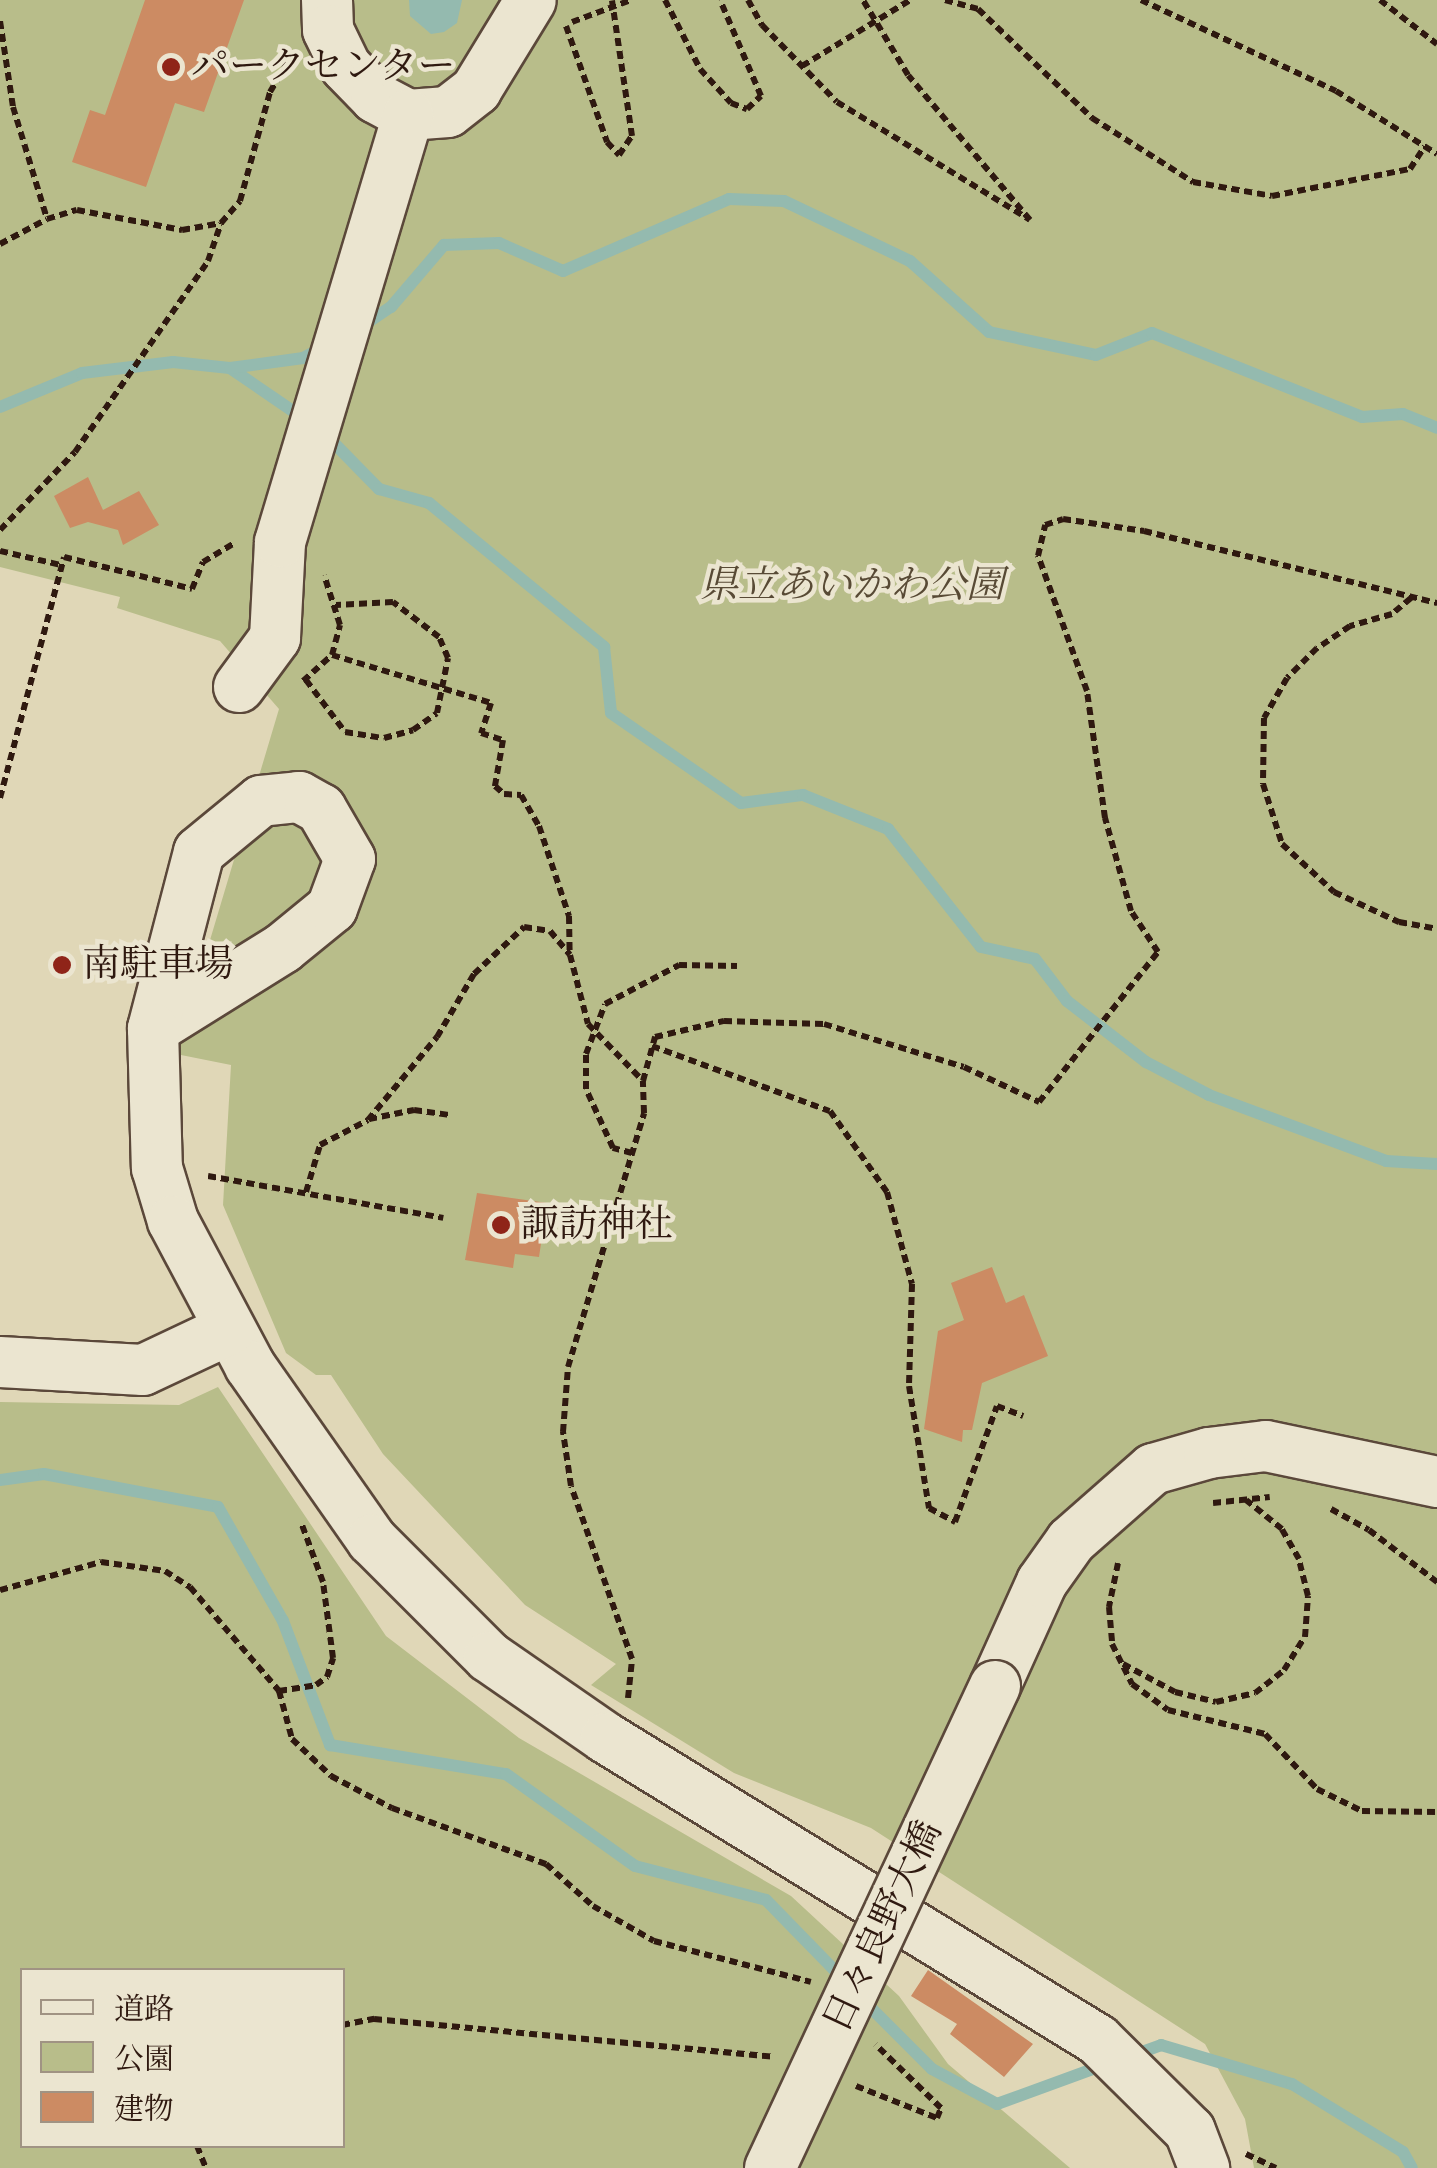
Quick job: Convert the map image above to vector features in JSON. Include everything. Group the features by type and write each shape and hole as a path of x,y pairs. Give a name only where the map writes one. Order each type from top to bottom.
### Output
{"street":[{"path":"327,15 346,66 376,98 408,115 448,112 476,90 542,9"},
{"path":"239,688 274,638 284,527 408,115"},
{"path":"153,1029 283,948 332,908 350,859 336,828 298,796 262,800 199,852 153,1029 157,1168 173,1221 230,1330 372,1540 450,1623 606,1738 1098,2040 1190,2131 1204,2168"},
{"path":"0,1362 143,1370 230,1330"},
{"name":"日々良野大橋","path":"770,2168 1042,1582 1070,1541 1102,1507 1153,1469 1208,1452 1266,1446 1437,1482"}],"path":[{"path":"613,3 632,136 618,156 607,142 542,9 632,0"},
{"path":"665,0 700,70 731,103 747,109 761,96 720,0"},
{"path":"748,0 762,25 837,102 1030,220 908,75 863,0"},
{"path":"802,66 874,17 910,0"},
{"path":"945,0 978,10 1092,118 1193,182 1272,196 1410,169 1424,146"},
{"path":"1141,0 1336,91 1437,154"},
{"path":"1380,0 1437,44"},
{"path":"0,530 75,452 208,261 221,223 240,200 284,61 327,15"},
{"path":"0,21 12,106 48,219"},
{"path":"0,244 48,219 77,210 182,230 221,223"},
{"path":"606,1738 627,1701 632,1659 570,1486 564,1432 568,1366 644,1113 643,1081 655,1037 724,1021 824,1024 964,1068 1039,1102 1158,952 1131,910 1105,818 1087,691 1038,556 1045,525 1064,519 1144,530 1437,602"},
{"path":"0,798 64,557 192,589 202,562 219,547 284,527"},
{"path":"0,552 61,565"},
{"path":"1412,597 1392,614 1350,626 1316,648 1287,678 1264,718 1263,784 1282,844 1334,892 1399,922 1437,928"},
{"path":"306,680 346,732 384,738 413,730 437,713 446,689 448,658 439,637 416,614 392,602 336,605"},
{"path":"332,655 491,703 480,733 503,740 496,786 521,795 539,826 569,916 570,955 592,1028 586,1089 613,1148 632,1153"},
{"path":"368,1120 437,1037 474,974 524,926 550,931 570,955"},
{"path":"592,1028 605,1004 648,977 680,965 738,966"},
{"path":"592,1028 643,1081"},
{"path":"652,1046 830,1111 886,1192 912,1284 909,1386 929,1508 956,1522 997,1406 1023,1416"},
{"path":"306,1192 320,1145 368,1120 414,1110 449,1115"},
{"path":"157,1168 443,1218"},
{"path":"278,1691 316,1685 327,1677 333,1658 323,1582 294,1504 296,1490 318,1463"},
{"path":"1198,1505 1276,1496"},
{"path":"1122,1664 1175,1692 1216,1702 1256,1693 1284,1670 1304,1637 1304,1577 1282,1528 1245,1499"},
{"path":"1325,1506 1369,1530 1437,1582"},
{"path":"1120,1555 1109,1607 1122,1664 1132,1684 1168,1710 1265,1734 1317,1789 1362,1811 1437,1812"},
{"path":"0,1590 100,1562 165,1571 190,1587 278,1691 292,1739 331,1776 392,1808 546,1864 593,1906 654,1941 819,1984"},
{"path":"345,2025 374,2020 789,2060"},
{"path":"850,2084 906,2111 936,2118 941,2108 867,2036"}],"green space":[{"name":"県立あいかわ公園","path":"0,0 1437,0 1437,2168 1254,2168 1245,2119 1205,2044 871,1828 734,1773 591,1685 616,1664 525,1605 383,1454 331,1375 316,1375 286,1353 223,1205 231,1065 176,1054 279,709 220,641 117,608 120,597 0,567"},
{"path":"218,1387 386,1636 519,1738 791,1896 899,1996 948,2064 1070,2168 0,2168 0,1402 179,1405"}],"water":[{"path":"409,0 462,0 457,23 444,32 431,34 410,16"}],"building":[{"name":"パークセンター","path":"145,0 244,0 204,112 175,103 146,187 72,162 90,110 105,115"},
{"path":"88,477 103,510 139,491 159,525 123,545 118,530 88,522 70,528 54,496"},
{"path":"477,1193 547,1203 539,1257 515,1254 513,1268 465,1260"},
{"path":"992,1267 1006,1303 1024,1295 1048,1356 982,1383 972,1430 963,1430 962,1442 924,1429 938,1331 964,1320 951,1283"},
{"path":"928,1970 1033,2044 1004,2077 950,2034 957,2024 911,1996"}],"waterway":[{"path":"358,329 391,307 444,245 499,243 563,271 729,199 784,201 910,261 989,332 1096,355 1152,333 1362,417 1403,414 1437,428"},
{"path":"0,407 82,373 173,362 230,368 303,358 322,348"},
{"path":"230,368 306,420"},
{"path":"326,435 379,489 429,503 604,647 611,713 741,803 803,795 888,829 981,947 1035,959 1067,1001 1146,1062 1209,1095 1386,1161 1437,1164"},
{"path":"0,1480 44,1474 218,1507 283,1621 330,1745 506,1774 635,1866 766,1900 845,1981"},
{"path":"862,1999 932,2069 997,2104 1107,2064"},
{"path":"1131,2056 1161,2045 1292,2084 1403,2152 1412,2168"}],"place":[{"name":"パークセンター","path":"171,67"},
{"name":"南駐車場","path":"62,965"},
{"name":"諏訪神社","path":"501,1225"}]}
